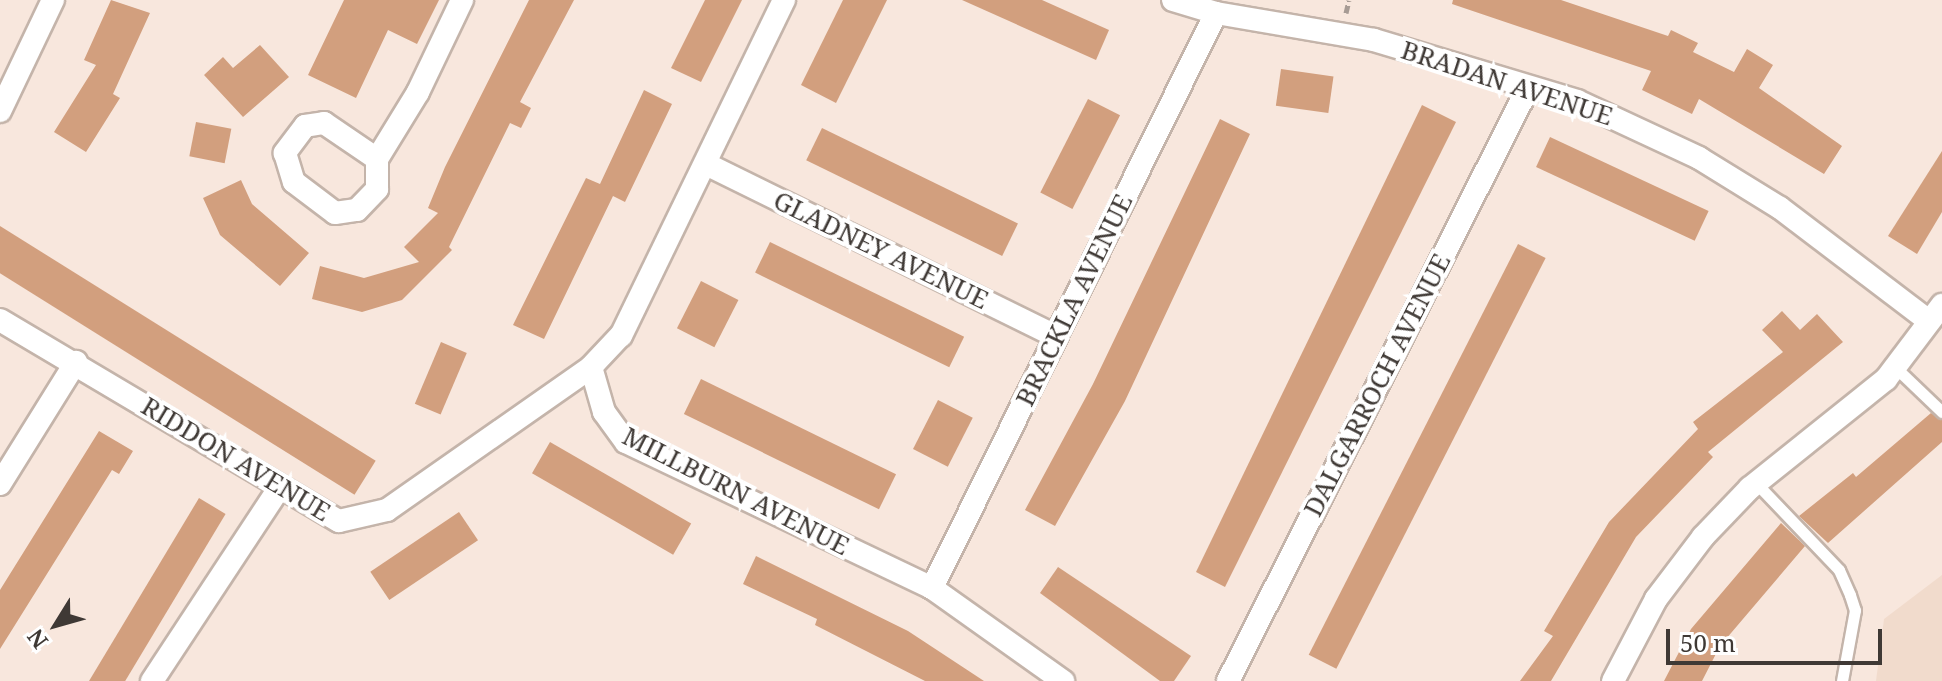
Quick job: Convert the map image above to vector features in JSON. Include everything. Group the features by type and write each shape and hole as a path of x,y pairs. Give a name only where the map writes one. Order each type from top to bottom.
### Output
{"street":[{"path":"0,111 53,0"},
{"path":"377,159 324,123 305,126 285,153 294,182 335,213 357,210 377,189 377,159 418,92 462,0"},
{"path":"591,367 621,335 784,0"},
{"name":"BRADAN AVENUE","path":"1173,0 1216,13 1374,40 1454,62 1527,90 1577,101 1699,158 1780,208 1936,313"},
{"name":"BRACKLA AVENUE","path":"932,588 1216,13"},
{"name":"DALGARROCH AVENUE","path":"1228,681 1527,90"},
{"name":"GLADNEY AVENUE","path":"706,164 1056,336"},
{"path":"1613,681 1656,599 1703,537 1756,483 1827,429 1895,367 1936,313"},
{"name":"RIDDON AVENUE","path":"0,320 76,362 278,490 339,521 387,510 591,367"},
{"path":"0,484 76,362"},
{"name":"MILLBURN AVENUE","path":"591,367 612,428 626,442 932,588 1063,681"},
{"path":"152,681 278,490"}],"lane":[{"path":"1895,367 1942,412"},
{"path":"1756,483 1839,570 1850,595 1855,610 1842,681"}],"shaded area":[{"path":"1942,575 1942,681 1876,681 1884,619"}],"building":[{"path":"111,0 150,13 113,94 120,98 86,152 54,132 96,65 84,60"},
{"path":"344,0 439,0 417,44 388,30 356,98 308,75"},
{"path":"529,0 574,0 520,102 531,108 521,128 510,123 449,247 452,250 402,300 362,312 312,299 320,266 364,278 419,262 404,247 438,213 428,208 445,167"},
{"path":"705,0 742,0 701,82 671,68"},
{"path":"843,0 887,0 836,103 801,85"},
{"path":"962,0 1042,0 1109,30 1096,60"},
{"path":"1453,0 1561,0 1668,36 1671,30 1698,43 1693,52 1734,72 1747,49 1773,65 1759,88 1842,146 1824,174 1699,99 1692,114 1642,90 1651,71 1452,4"},
{"path":"260,45 289,77 243,117 204,75 223,57 233,68"},
{"path":"1281,69 1333,76 1328,113 1276,106"},
{"path":"644,90 672,104 625,202 613,196 544,339 513,325 586,178 600,184"},
{"path":"1088,99 1120,115 1072,209 1040,193"},
{"path":"1422,105 1456,122 1225,587 1196,572"},
{"path":"1220,119 1250,134 1125,401 1055,526 1025,510 1093,384"},
{"path":"196,122 231,129 225,163 189,156"},
{"path":"822,128 1018,224 1002,256 806,160"},
{"path":"1550,137 1709,211 1695,241 1536,167"},
{"path":"1942,151 1942,212 1917,254 1888,236"},
{"path":"241,180 252,204 309,253 280,286 220,235 203,198"},
{"path":"0,226 376,461 354,495 0,273"},
{"path":"770,242 964,337 949,367 755,273"},
{"path":"1518,244 1546,258 1336,669 1309,655"},
{"path":"701,281 738,300 714,347 677,328"},
{"path":"1782,311 1800,330 1817,314 1843,342 1708,452 1713,457 1636,537 1551,681 1520,681 1553,636 1544,631 1609,522 1698,429 1693,422 1783,352 1762,330"},
{"path":"441,342 467,353 441,415 415,404"},
{"path":"701,379 896,474 879,509 684,414"},
{"path":"938,400 973,418 948,467 913,449"},
{"path":"1931,413 1942,420 1942,442 1828,543 1799,516 1853,473 1856,477"},
{"path":"99,431 133,451 119,474 112,470 0,649 0,590"},
{"path":"550,442 691,524 673,555 532,473"},
{"path":"199,498 226,514 125,681 89,681"},
{"path":"459,512 478,540 389,600 370,572"},
{"path":"1781,523 1805,546 1720,646 1702,681 1664,681 1691,629"},
{"path":"756,556 908,631 984,681 925,681 815,625 817,619 743,584"},
{"path":"1058,567 1191,656 1174,681 1160,681 1040,593"}]}
